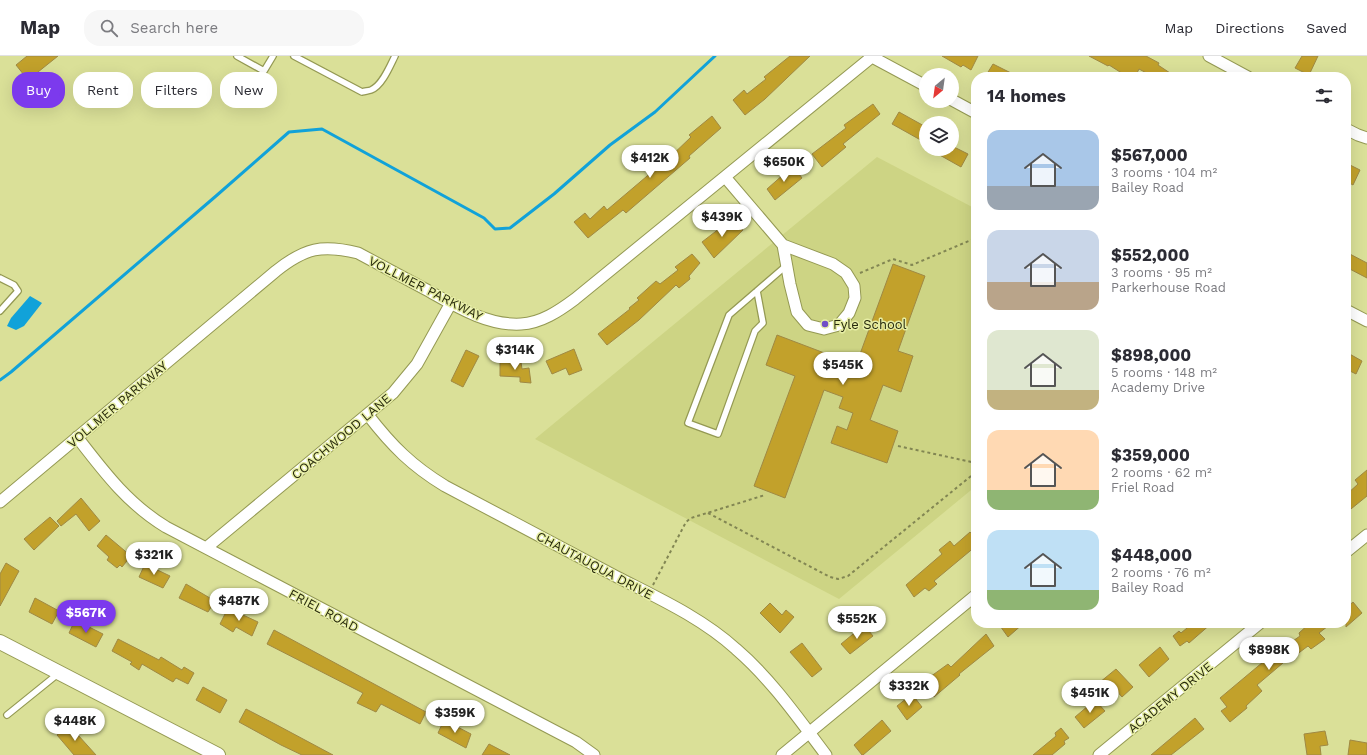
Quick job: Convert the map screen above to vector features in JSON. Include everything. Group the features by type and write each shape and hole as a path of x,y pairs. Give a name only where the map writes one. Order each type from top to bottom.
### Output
{"street":[{"path":"1209,56 1239,72"},
{"path":"873,57 919,82"},
{"name":"VOLLMER PARKWAY","path":"0,502 276,271 304,253 317,249 330,248 358,253 451,303 491,320 507,324 522,324 537,321 550,316 575,299 873,57"},
{"path":"959,104 971,110"},
{"path":"1351,132 1358,136 1367,138"},
{"path":"725,176 783,245 797,312 808,325 824,329 839,325 849,313 855,298 854,286 846,273 833,264 783,245"},
{"name":"COACHWOOD LANE","path":"206,548 393,393 417,364 451,303"},
{"path":"1351,313 1367,321"},
{"name":"CHAUTAUQUA DRIVE","path":"368,415 386,439 403,456 430,477 648,593 706,626 736,648 762,674 826,755"},
{"name":"FRIEL ROAD","path":"77,437 116,486 135,505 161,524 569,739 594,755"},
{"path":"1351,548 1367,535"},
{"path":"782,755 971,599"},
{"name":"ACADEMY DRIVE","path":"1099,755 1254,628"},
{"path":"0,642 218,755"}],"lane":[{"path":"237,56 264,71 273,56"},
{"path":"294,56 362,92 372,90 378,84 388,71 395,56"},
{"path":"756,290 763,323 755,331 718,434 688,423 728,315 756,290 787,264"},
{"path":"0,278 14,285 18,291 1,308"},
{"path":"7,715 59,672"}],"path":[{"path":"860,273 893,259 912,265 971,240"},
{"path":"898,446 971,462"},
{"path":"708,513 830,577 838,579 848,576 971,476"},
{"path":"648,593 686,522 691,518 764,495"}],"shaded area":[{"name":"Fyle School","path":"877,157 971,206 971,490 839,599 535,439"}],"water":[{"path":"30,296 42,303 24,326 16,330 7,326 11,318"}],"building":[{"path":"27,56 58,56 38,72 22,72 16,65"},
{"path":"790,56 810,56 765,99 745,115 733,100 744,90 747,94 766,79 764,77"},
{"path":"942,56 978,56 971,70 963,65 961,67"},
{"path":"1089,56 1146,56 1159,63 1158,65 1168,72 1145,72 1139,69 1138,72 1120,72 1109,65 1108,66"},
{"path":"1302,56 1318,56 1310,72 1303,72 1295,68"},
{"path":"993,64 1009,72 988,72"},
{"path":"873,104 880,114 843,144 846,147 822,167 812,154 846,128 844,125"},
{"path":"899,112 919,123 919,139 892,124"},
{"path":"712,116 721,128 689,156 690,158 626,213 623,210 588,238 574,222 585,213 590,219 604,206 607,210 653,171 649,166 662,154 667,160 691,137 689,135"},
{"path":"959,150 968,154 961,167 941,156 959,156"},
{"path":"793,166 802,178 775,200 767,189"},
{"path":"1351,166 1360,170 1353,185 1351,184"},
{"path":"733,218 743,230 714,258 702,242"},
{"path":"692,254 700,263 689,276 690,279 679,288 676,285 639,320 607,345 598,334 630,309 629,308 639,300 637,298 656,281 660,284 678,270 675,267"},
{"path":"1351,255 1367,263 1367,278 1351,270"},
{"path":"893,264 925,276 898,351 913,356 901,392 883,385 870,420 898,431 887,463 831,443 837,426 847,430 853,413 839,408 843,397 824,390 785,498 754,486 795,376 766,365 777,335 856,365"},
{"path":"574,349 582,370 569,375 566,368 552,374 546,361"},
{"path":"466,350 479,356 463,387 451,381"},
{"path":"1351,355 1362,361 1356,374 1351,372"},
{"path":"500,361 521,362 522,369 529,368 531,383 520,382 520,377 500,376"},
{"path":"1367,470 1367,496 1351,509 1351,490 1358,484 1355,480"},
{"path":"81,498 100,521 89,531 76,514 61,526 57,521"},
{"path":"50,517 59,526 34,550 24,539"},
{"path":"970,532 971,533 971,550 934,581 937,584 929,591 925,588 914,597 906,585 942,554 939,550 950,541 954,546"},
{"path":"106,535 131,556 122,567 120,565 117,568 107,560 109,557 97,546"},
{"path":"6,563 19,571 0,606 0,574"},
{"path":"145,564 170,576 163,588 139,577"},
{"path":"186,584 215,601 208,612 179,598"},
{"path":"35,598 59,611 52,624 29,612"},
{"path":"1353,602 1362,613 1351,623 1351,604"},
{"path":"770,603 782,615 786,610 794,617 780,633 760,613"},
{"path":"228,608 258,622 252,636 236,627 233,632 220,624"},
{"path":"75,620 103,634 96,647 69,633"},
{"path":"864,625 873,636 850,654 841,644"},
{"path":"1002,628 1018,628 1008,637"},
{"path":"1187,628 1206,628 1189,643 1187,641 1180,646 1173,636 1179,631 1181,633"},
{"path":"1304,628 1326,628 1319,633 1325,639 1311,649 1308,646 1292,658 1290,657 1257,685 1262,691 1246,706 1247,708 1230,722 1221,711 1227,707 1220,698 1263,662 1300,636 1299,633"},
{"path":"274,630 426,712 420,724 381,704 376,712 357,703 363,693 267,644"},
{"path":"986,634 994,646 959,674 960,675 934,697 923,682 948,664 951,667"},
{"path":"118,639 159,660 161,657 182,670 184,667 194,673 188,684 176,678 173,682 142,664 139,670 130,664 132,662 112,651"},
{"path":"802,643 822,669 812,677 790,652"},
{"path":"1160,647 1169,659 1149,677 1139,665"},
{"path":"1116,669 1133,687 1122,697 1115,689 1103,698 1094,687"},
{"path":"203,687 227,700 220,713 196,700"},
{"path":"912,694 922,707 907,720 897,706"},
{"path":"1095,700 1105,711 1084,728 1075,717"},
{"path":"246,709 333,755 302,755 281,745 239,722"},
{"path":"1195,718 1204,729 1171,755 1151,755"},
{"path":"444,720 471,734 466,748 438,733"},
{"path":"882,720 891,731 862,755 854,745"},
{"path":"69,725 96,755 74,755 57,735"},
{"path":"1061,728 1069,738 1064,741 1065,744 1052,755 1033,755 1056,736 1055,733"},
{"path":"1325,731 1328,745 1320,746 1321,755 1307,755 1304,734"},
{"path":"1350,740 1367,743 1367,755 1348,755"},
{"path":"489,744 510,755 482,755"}],"waterway":[{"path":"0,380 289,132 322,129 484,218 495,229 510,228 554,194 610,145 655,112 715,56"}],"place":[{"name":"Fyle School","path":"825,324"}]}
